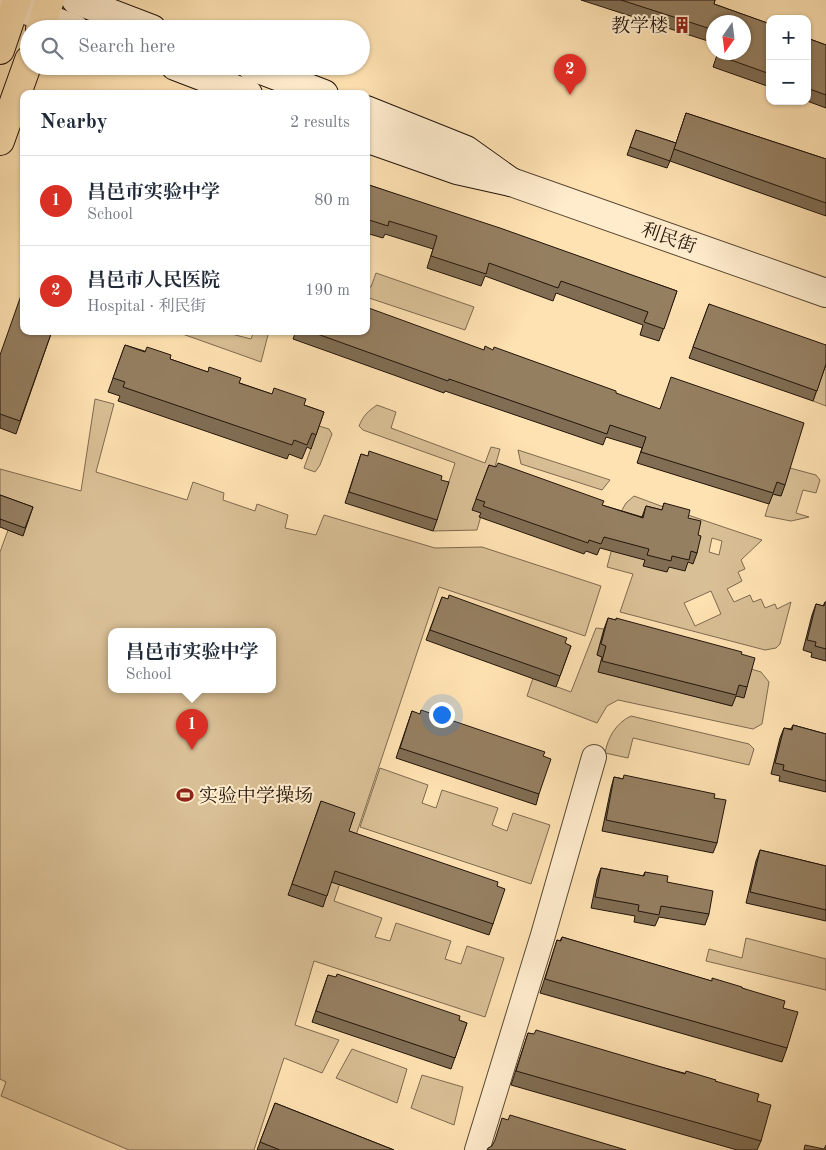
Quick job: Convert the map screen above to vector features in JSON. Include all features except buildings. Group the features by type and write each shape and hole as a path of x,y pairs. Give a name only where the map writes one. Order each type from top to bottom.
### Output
{"main road":[{"path":"76,0 128,20"},
{"path":"0,50 11,2 45,15"},
{"path":"0,141 24,75"},
{"path":"198,75 238,90"},
{"path":"274,75 314,90"},
{"name":"利民街","path":"370,112 466,150 511,182"},
{"name":"利民街","path":"370,139 457,170 511,182 826,293"}],"street":[{"path":"477,1150 543,935 594,757"}],"shaded area":[{"path":"376,273 474,307 465,330 370,298 371,287"},
{"path":"185,335 236,335 251,339 252,335 268,335 261,362"},
{"path":"826,364 826,406 813,401"},
{"name":"实验中学操场","path":"95,399 114,404 96,472 187,500 193,482 224,493 223,500 255,511 257,504 288,515 285,528 316,535 324,515 435,548 482,547 601,586 585,636 439,587 334,901 382,918 375,937 390,941 396,923 451,941 445,959 461,964 467,946 504,958 485,1017 314,961 295,1025 339,1040 322,1073 284,1058 254,1150 129,1150 1,1096 6,1082 0,1079 0,552 8,530 22,535 0,504 0,469 81,491"},
{"path":"377,405 396,412 391,428 485,463 491,447 500,449 477,530 433,531 455,463 363,430 359,426 362,419"},
{"path":"319,426 329,429 332,434 320,465 315,472 304,468"},
{"path":"518,450 610,480 602,490 521,464"},
{"path":"790,468 816,475 820,480 816,493 803,490 796,513 809,517 791,521 765,516 772,494 781,496"},
{"path":"634,496 669,509 645,560 668,567 688,515 762,540 741,560 745,569 738,572 742,581 727,589 734,602 750,595 753,602 761,599 765,608 775,604 777,609 791,602 780,644 776,648 765,650 620,612 633,574 607,567 622,510 626,503","holes":["712,538 722,541 719,555 709,552","711,591 721,614 695,626 684,603"]},
{"path":"596,628 604,629 597,655 602,657 599,672 732,706 735,696 744,697 751,669 761,672 769,682 762,724 753,729 618,700 607,706 597,723 527,696 533,678 571,692"},
{"path":"631,716 749,744 754,749 749,765 633,738 628,758 605,753 608,741 614,731 621,722"},
{"path":"380,768 428,785 422,803 436,808 442,790 498,808 492,825 507,831 513,813 550,825 531,884 360,827"},
{"path":"746,938 826,959 826,990 706,961 709,949 742,958"},
{"path":"352,1049 407,1069 397,1103 336,1078"},
{"path":"422,1075 463,1087 454,1125 411,1108"}],"place":[{"name":"教学楼","path":"682,25"},
{"name":"昌邑市人民医院","path":"570,95"},
{"name":"昌邑市实验中学","path":"192,750"},
{"name":"实验中学操场","path":"185,795"}]}
